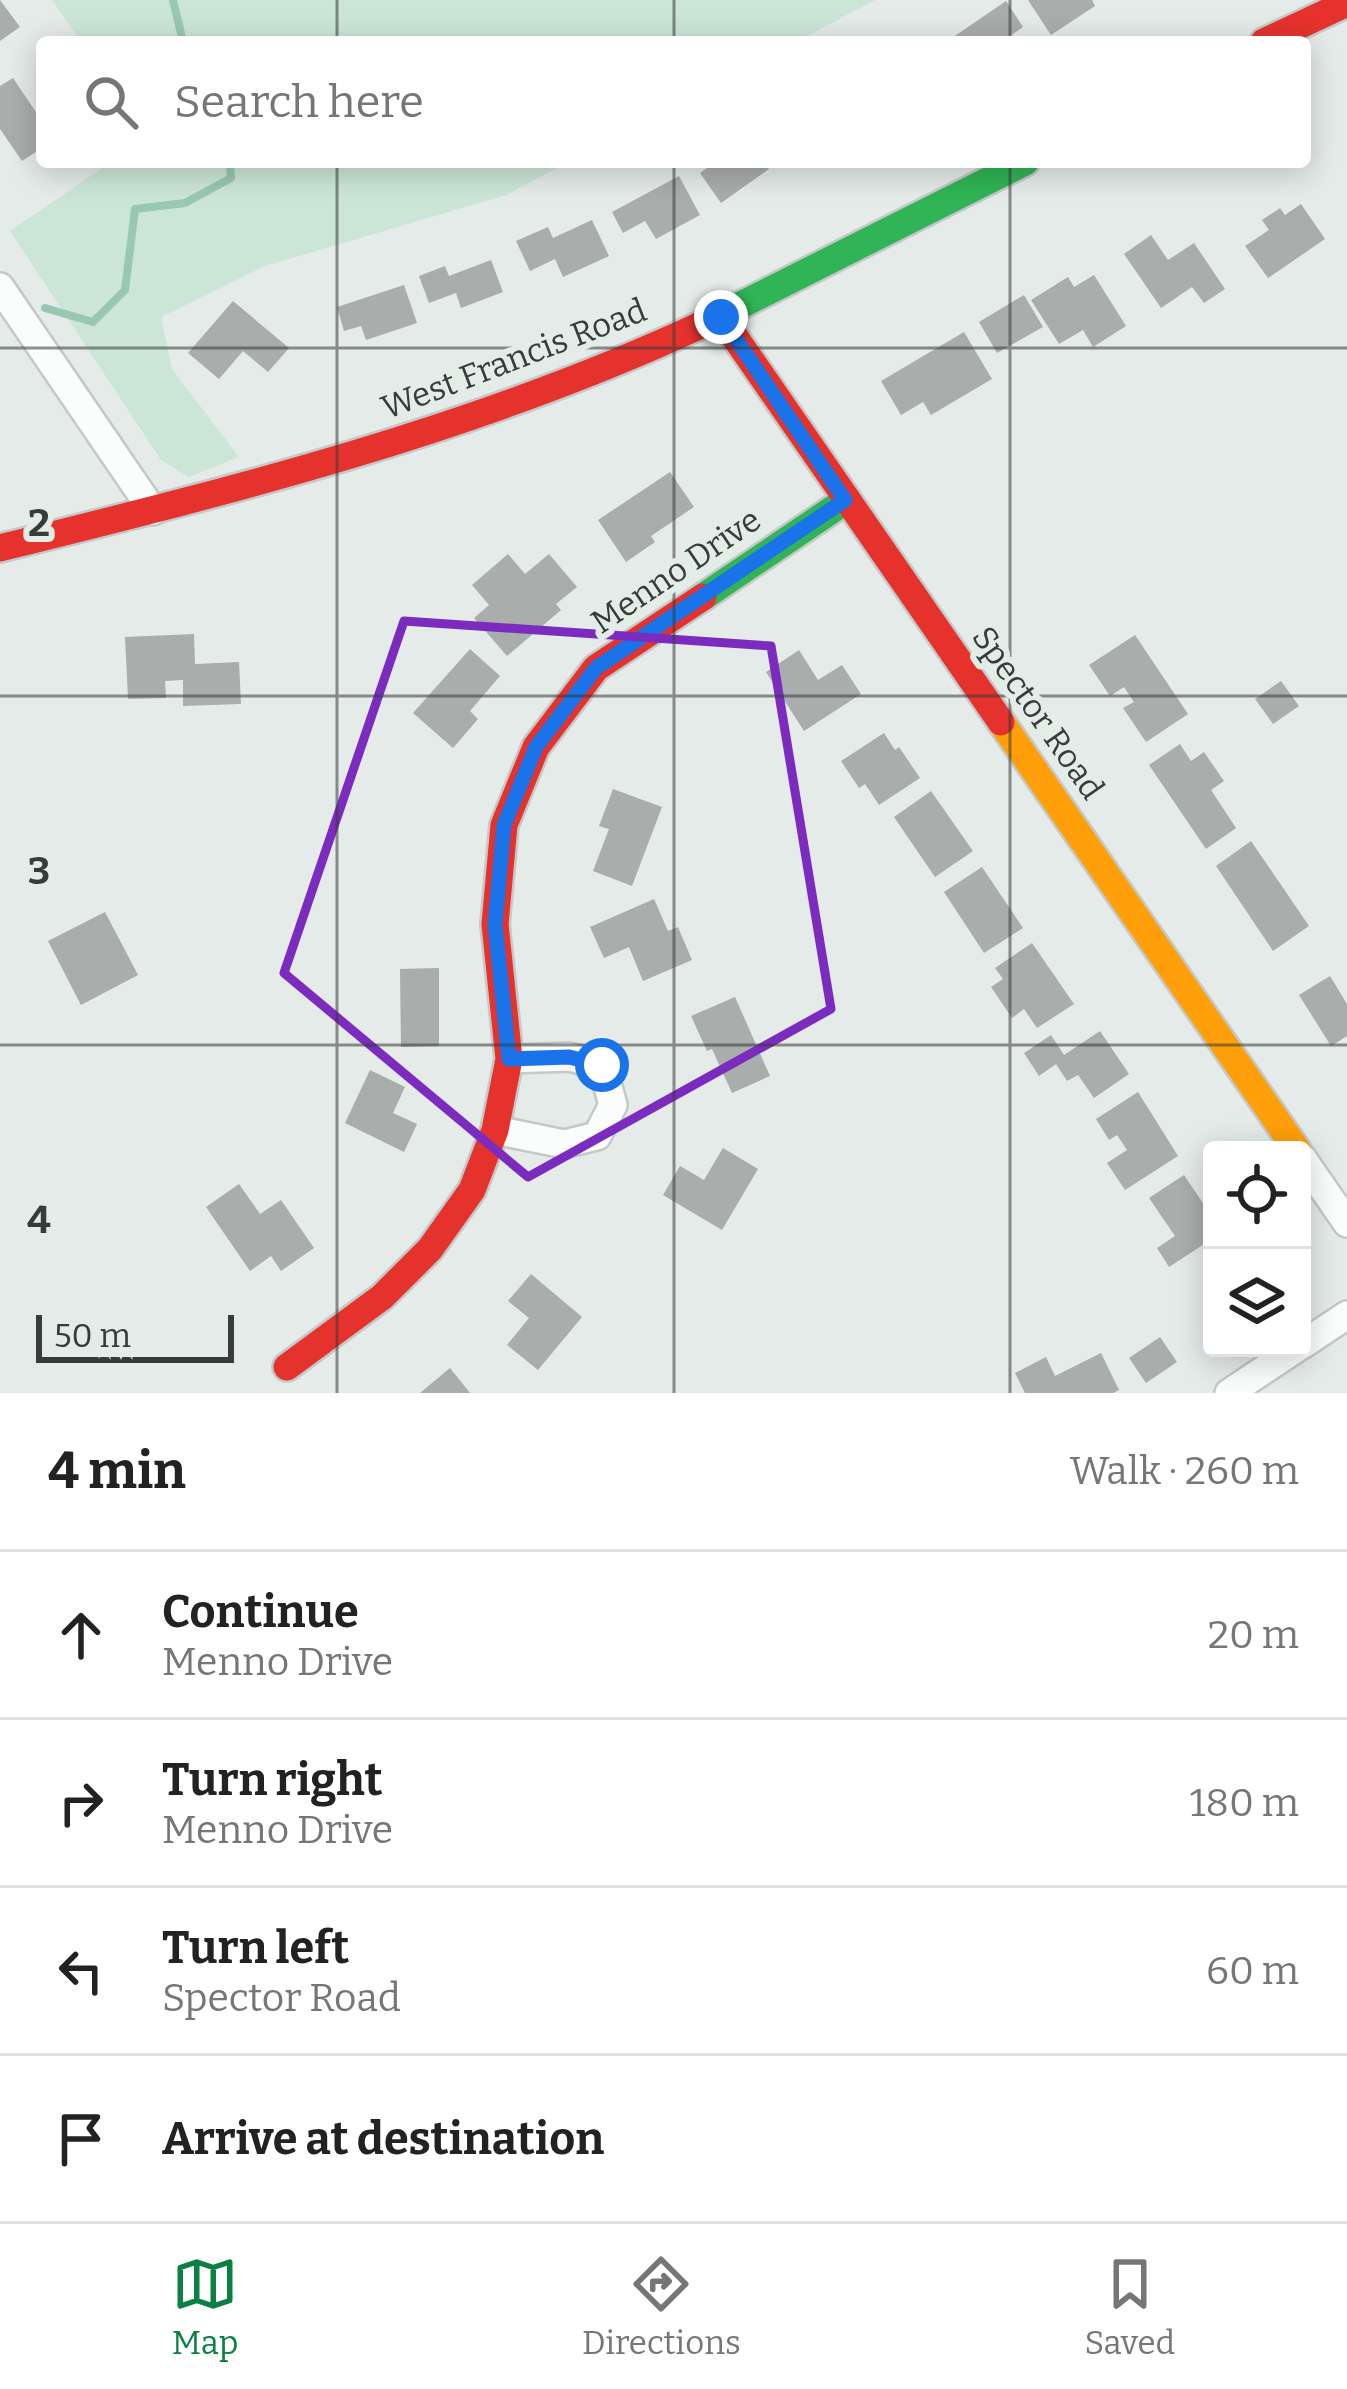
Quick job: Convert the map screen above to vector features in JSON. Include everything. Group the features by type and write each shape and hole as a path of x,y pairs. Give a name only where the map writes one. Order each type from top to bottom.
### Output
{"street":[{"path":"1277,36 1347,3"},
{"name":"West Francis Road","path":"0,548 352,457 550,389 721,317 1013,168"},
{"path":"0,287 153,511"},
{"name":"Spector Road","path":"721,317 1291,1141"},
{"name":"Menno Drive","path":"287,1367 382,1297 430,1249 472,1190 495,1130 509,1059 495,924 504,825 536,747 596,668 845,500"},
{"path":"495,1130 564,1144 597,1136 613,1105 602,1065 569,1057 509,1059"},
{"path":"1311,1171 1347,1223"},
{"path":"1311,1339 1347,1315"},
{"path":"1229,1393 1283,1357"}],"highlighted area":[{"path":"404,621 771,646 831,1009 528,1177 284,973"}],"green space":[{"path":"52,0 875,0 807,36 77,36"},
{"path":"102,168 557,168 506,195 265,266 161,317 172,369 239,457 189,477 161,460 10,231"}],"building":[{"path":"0,0 20,27 0,41"},
{"path":"1028,0 1092,0 1095,6 1051,35"},
{"path":"1006,1 1023,27 1010,36 955,36"},
{"path":"13,78 36,112 36,152 22,161 0,129 0,86"},
{"path":"707,168 769,169 721,203 700,173"},
{"path":"679,176 700,215 656,239 645,221 623,233 612,212"},
{"path":"1301,204 1325,239 1268,278 1245,246 1269,230 1262,220 1280,208 1285,215"},
{"path":"592,220 609,256 563,277 555,259 530,271 516,241 548,227 553,238"},
{"path":"1151,235 1168,260 1194,243 1225,289 1204,303 1192,287 1161,308 1124,254"},
{"path":"491,260 503,292 461,308 456,293 429,303 419,276 445,266 449,276"},
{"path":"1094,275 1126,326 1093,347 1083,330 1059,344 1031,300 1068,277 1074,287"},
{"path":"404,285 417,323 366,340 361,326 344,331 337,307"},
{"path":"1024,295 1043,327 997,353 979,322"},
{"path":"233,301 289,348 268,372 243,351 219,379 188,353"},
{"path":"964,332 992,379 931,415 923,402 901,415 881,381"},
{"path":"670,472 694,507 651,536 655,542 626,562 598,520"},
{"path":"508,554 525,574 549,554 577,587 556,604 561,610 507,656 474,618 489,605 472,585"},
{"path":"194,634 195,664 239,662 241,704 183,706 183,680 165,681 166,698 128,699 125,637"},
{"path":"1135,635 1188,714 1146,742 1123,708 1134,702 1124,687 1110,696 1089,665"},
{"path":"470,649 500,676 470,711 478,719 453,748 413,713"},
{"path":"799,650 818,680 842,665 861,694 804,731 766,672"},
{"path":"1281,681 1299,706 1273,724 1255,699"},
{"path":"884,733 920,778 879,805 865,784 859,788 841,761"},
{"path":"1180,744 1191,761 1204,752 1224,781 1211,790 1236,828 1206,849 1149,765"},
{"path":"613,789 662,807 632,886 593,871 609,829 599,826"},
{"path":"931,791 973,851 935,877 894,817"},
{"path":"1251,841 1309,926 1273,951 1216,866"},
{"path":"982,867 1023,928 984,953 944,892"},
{"path":"654,899 668,931 678,927 692,960 643,981 629,947 604,958 590,927"},
{"path":"105,912 138,975 81,1005 48,941"},
{"path":"1032,943 1074,1004 1037,1028 1024,1009 1012,1018 991,987 1003,979 995,968"},
{"path":"439,968 439,1046 401,1047 400,969"},
{"path":"1330,976 1347,1004 1347,1036 1331,1046 1299,995"},
{"path":"735,997 770,1076 732,1093 691,1016"},
{"path":"1100,1031 1129,1074 1094,1098 1078,1075 1067,1081 1056,1064 1039,1076 1024,1053 1051,1035 1064,1055"},
{"path":"370,1070 405,1087 393,1113 417,1124 404,1152 345,1123"},
{"path":"1138,1092 1178,1156 1125,1190 1107,1163 1127,1150 1117,1135 1109,1140 1096,1119"},
{"path":"723,1148 758,1169 722,1230 663,1195 680,1166 704,1180"},
{"path":"1184,1175 1203,1203 1203,1245 1169,1267 1157,1248 1175,1236 1149,1198"},
{"path":"239,1184 260,1214 281,1200 314,1248 281,1271 271,1256 250,1271 206,1207"},
{"path":"531,1274 582,1317 538,1370 507,1345 529,1318 508,1301"},
{"path":"1160,1337 1177,1362 1146,1383 1129,1358"},
{"path":"1101,1353 1119,1390 1113,1393 1025,1393 1015,1373 1046,1357 1055,1376"},
{"path":"450,1368 470,1393 420,1393"}],"waterway":[{"path":"173,0 182,36"},
{"path":"45,308 93,322 125,290 135,209 185,203 231,178 230,168"}],"traffic: fast":[{"path":"701,325 1013,168"},
{"path":"703,597 845,501"}],"traffic: slow":[{"path":"1001,722 1291,1141"}],"traffic: jam":[{"path":"1277,36 1347,3"},
{"path":"721,317 1001,722"},
{"path":"0,548 268,479 444,426 701,325"},
{"path":"287,1367 382,1297 430,1249 472,1190 495,1130 509,1059 495,924 504,825 536,747 596,668 703,597"}],"route":[{"path":"602,1065 569,1057 509,1059 495,924 504,825 536,747 596,668 845,500 721,317"}]}
